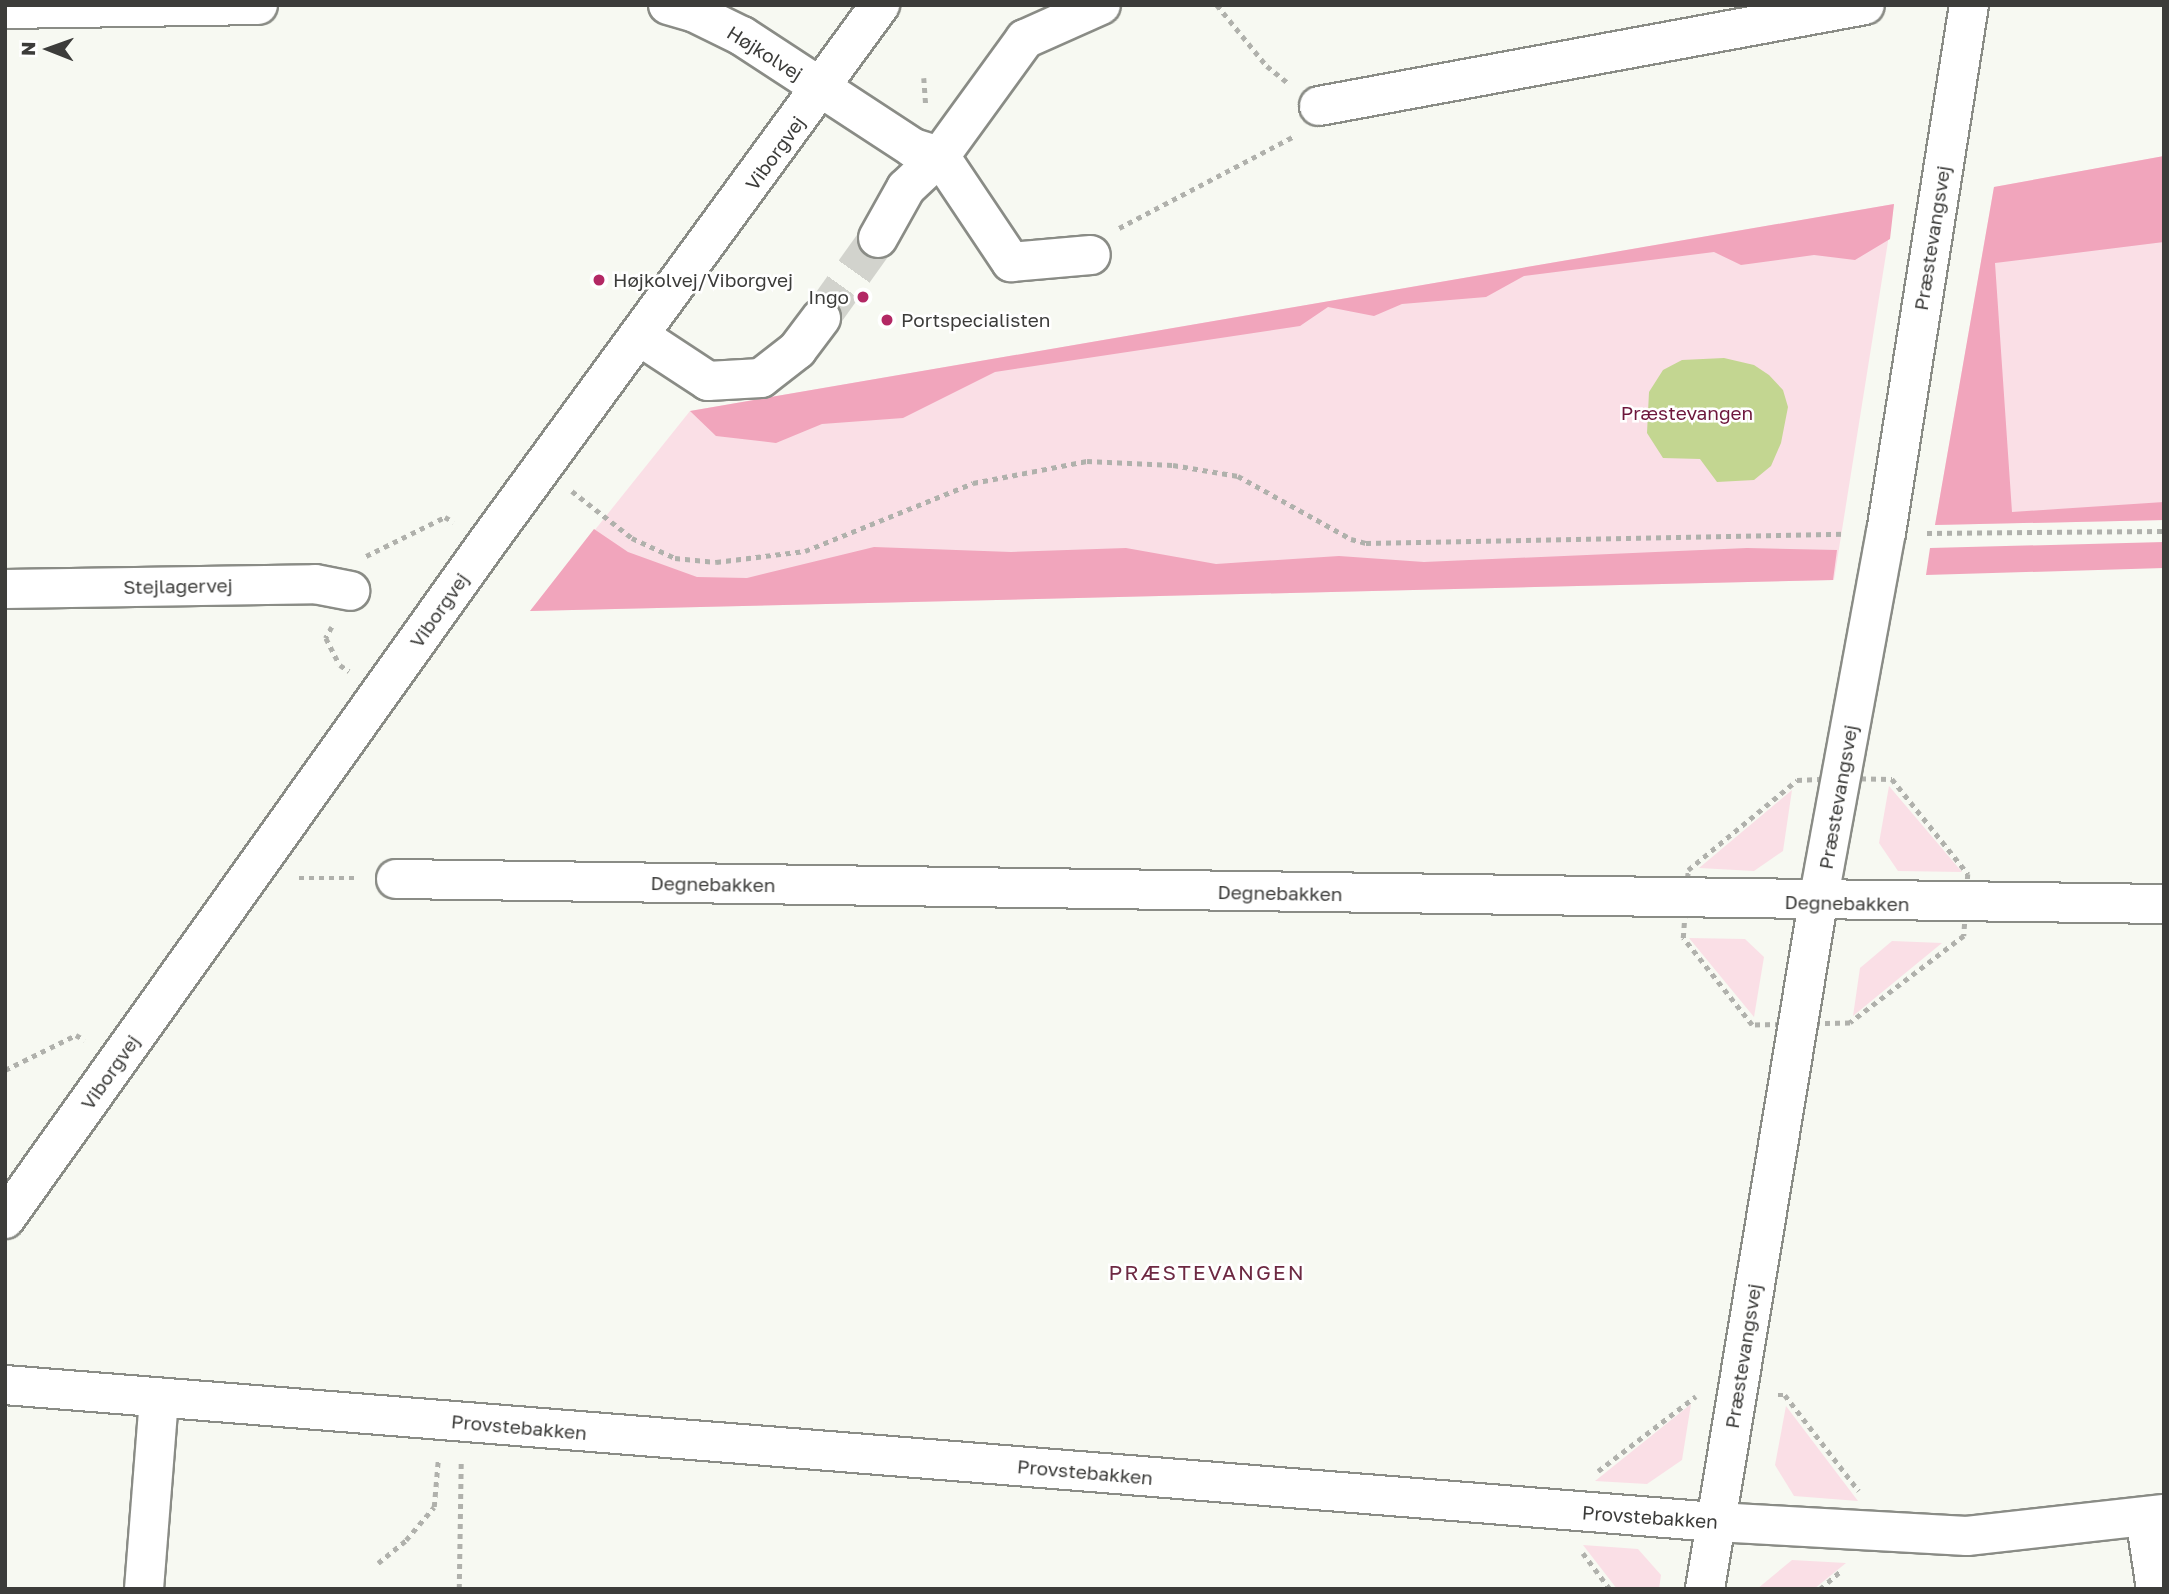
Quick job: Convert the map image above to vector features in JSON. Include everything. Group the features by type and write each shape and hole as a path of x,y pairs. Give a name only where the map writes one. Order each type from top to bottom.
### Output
{"street":[{"path":"5,9 258,5"},
{"name":"Højkolvej","path":"668,5 693,12 742,36 912,148 940,156"},
{"name":"Viborgvej","path":"5,1219 543,468 822,89 880,5"},
{"path":"878,239 906,188 940,156 1025,40 1101,5"},
{"path":"1319,106 1865,5"},
{"name":"Præstevangsvej","path":"1705,1589 1818,902 1886,534 1969,5"},
{"path":"940,156 1010,262 1091,255"},
{"path":"640,337 708,381 761,378 797,350 821,318"},
{"name":"Stejlagervej","path":"5,589 315,584 350,591"},
{"name":"Degnebakken","path":"396,879 1818,902 2164,904"},
{"name":"Provstebakken","path":"5,1385 159,1398 440,1432 1716,1522 1967,1536 2154,1516"},
{"path":"144,1589 159,1398"},
{"path":"2154,1516 2156,1589"}],"path":[{"path":"1091,255 1115,230 1314,125 1319,106 1267,66 1217,5"},
{"path":"924,78 927,115"},
{"path":"543,468 632,538 675,558 716,562 805,551 973,483 1087,461 1173,465 1238,475 1351,539 1366,543 2164,531"},
{"path":"249,877 396,879"},
{"path":"5,1070 76,1035 118,1061"},
{"path":"378,1563 406,1540 434,1507 440,1432 462,1445 459,1589"}],"green space":[{"path":"2164,156 2164,520 1935,525 1994,187"},
{"name":"Præstevangen","path":"1894,204 1834,580 530,611 690,411"},
{"path":"1889,786 1962,872 1898,871 1879,843"},
{"path":"1792,790 1783,851 1754,871 1699,868"},
{"path":"1689,938 1745,939 1764,957 1754,1017"},
{"path":"1892,941 1942,943 1853,1016 1860,968"},
{"path":"1691,1404 1682,1460 1647,1484 1595,1481"},
{"path":"1786,1406 1858,1501 1794,1496 1775,1465"},
{"path":"1583,1545 1638,1549 1661,1575 1659,1589 1617,1589"},
{"path":"1792,1560 1846,1563 1814,1589 1757,1589"}],"shaded area":[{"path":"2164,156 2164,242 1995,263 2012,512 2164,502 2164,520 1935,525 1994,187"},
{"path":"1894,204 1890,239 1855,260 1814,255 1741,265 1714,252 1524,276 1486,297 1402,304 1374,316 1328,307 1300,326 995,372 903,418 822,424 776,443 716,436 690,411"},
{"path":"1724,358 1754,365 1769,375 1783,390 1788,407 1781,443 1771,466 1754,480 1717,482 1700,459 1663,458 1647,433 1649,392 1663,370 1682,360"},
{"path":"594,529 628,552 697,577 747,578 874,547 1011,552 1126,548 1216,564 1339,556 1424,562 1747,548 1837,550 1833,580 530,611"},
{"path":"2164,542 2164,568 1926,575 1930,548"}],"tunnel":[{"path":"821,318 878,238"}],"place":[{"name":"Højkolvej/Viborgvej","path":"599,280"},
{"name":"Ingo","path":"863,297"},
{"name":"Portspecialisten","path":"887,320"}],"district":[{"name":"PRÆSTEVANGEN","path":"1207,1272"}]}
